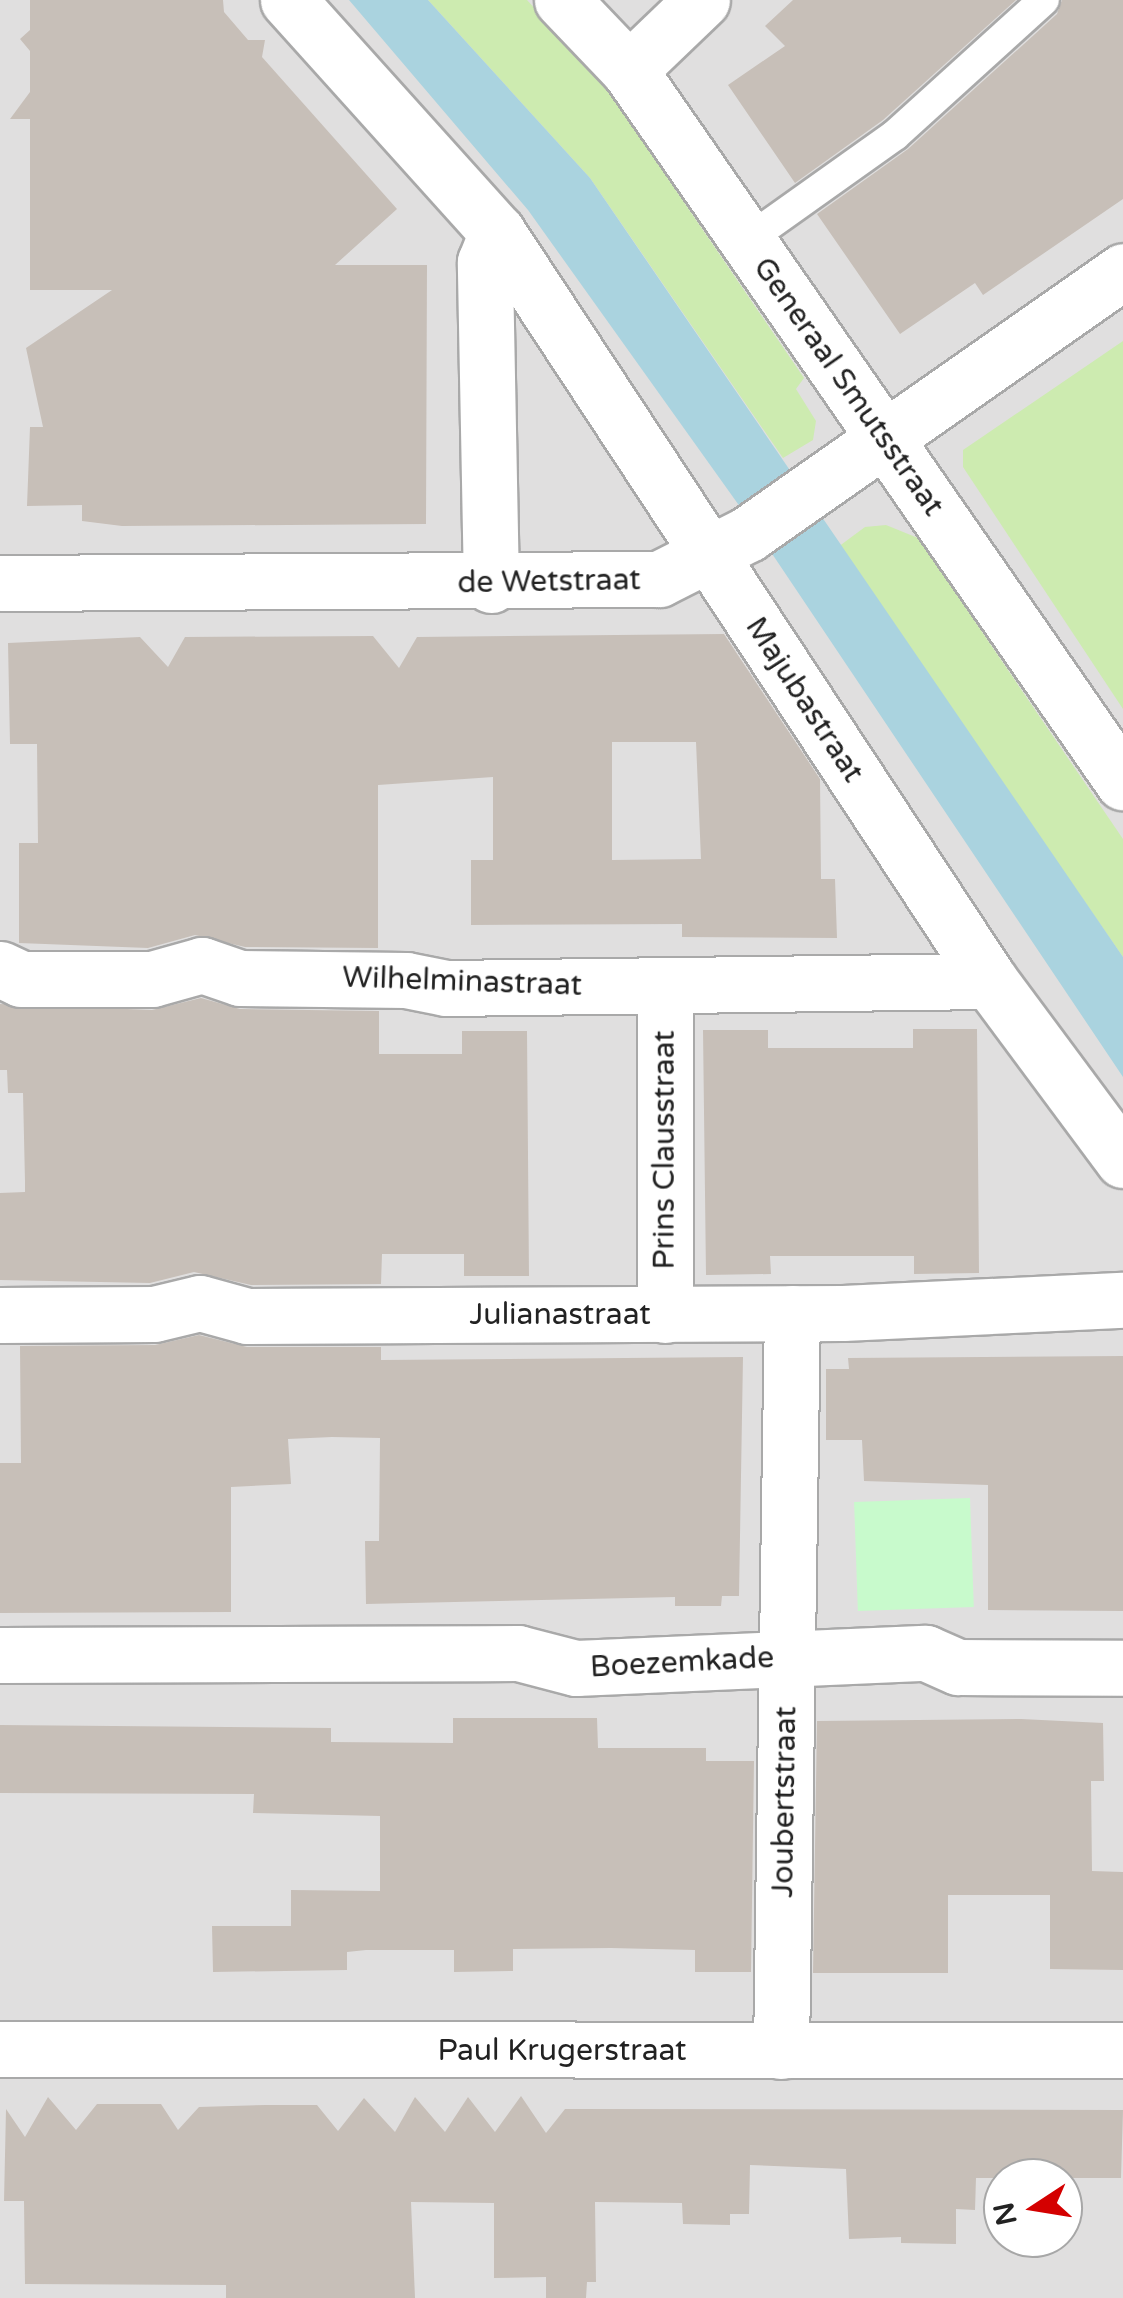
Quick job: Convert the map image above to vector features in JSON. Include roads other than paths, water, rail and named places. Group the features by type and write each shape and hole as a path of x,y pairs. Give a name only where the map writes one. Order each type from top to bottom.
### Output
{"street":[{"name":"Majubastraat","path":"288,0 497,232 728,545 990,981 1123,1160"},
{"name":"Generaal Smutsstraat","path":"562,0 629,70 1123,782"},
{"path":"629,70 702,0"},
{"path":"491,585 485,262 497,232"},
{"name":"de Wetstraat","path":"0,583 491,585 660,579 728,545 824,484 880,434 1123,271"},
{"name":"Wilhelminastraat","path":"0,969 21,979 152,980 202,965 240,978 406,980 446,988 990,981"},
{"name":"Prins Clausstraat","path":"665,985 665,1315"},
{"name":"Julianastraat","path":"0,1315 154,1314 200,1303 246,1316 665,1315 1123,1300"},
{"name":"Joubertstraat","path":"781,2051 792,1313"},
{"name":"Boezemkade","path":"0,1655 518,1653 576,1668 926,1653 958,1667 1123,1668"},
{"name":"Paul Krugerstraat","path":"0,2049 1123,2050"}],"lane":[{"path":"746,241 895,135 1044,0"}],"water":[{"path":"349,0 428,0 590,178 1123,957 1123,1077 748,518 528,210"}]}
